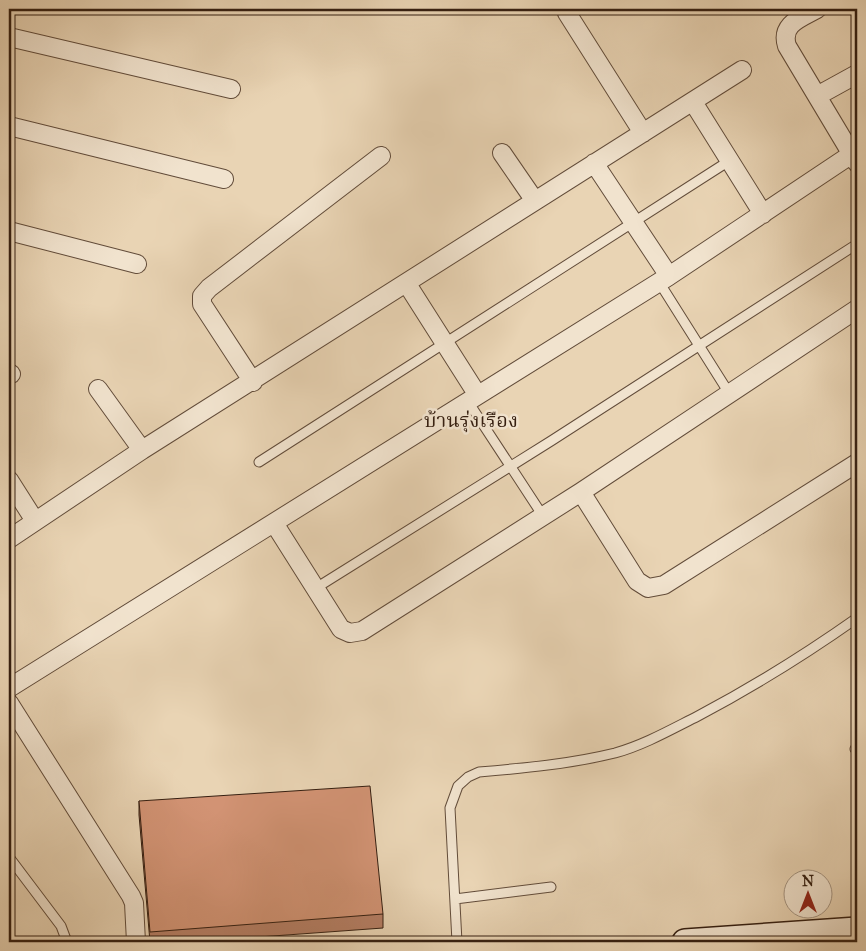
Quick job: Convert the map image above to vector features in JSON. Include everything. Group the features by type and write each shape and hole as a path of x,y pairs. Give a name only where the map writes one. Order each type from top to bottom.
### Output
{"main road":[{"path":"685,942 857,930"}],"street":[{"path":"9,688 472,397 664,279 763,214 854,159 784,38 794,15 817,9"},
{"path":"567,13 643,133"},
{"path":"9,36 231,89"},
{"path":"9,538 142,450 253,382 742,70"},
{"path":"817,96 857,74"},
{"path":"693,102 763,214"},
{"path":"9,126 224,179"},
{"path":"502,153 535,201"},
{"path":"253,382 202,304 202,296 217,282 381,156"},
{"path":"594,163 634,222 664,279"},
{"path":"9,231 137,264"},
{"path":"407,284 444,342 472,397"},
{"path":"274,523 342,629 350,633 362,631 581,492 857,309"},
{"path":"98,389 142,450"},
{"path":"581,492 637,581 648,588 664,585 857,463"},
{"path":"9,480 35,521"},
{"path":"9,703 131,896 134,903 136,942"}],"lane":[{"path":"258,462 730,161"},
{"path":"316,588 857,244"},
{"path":"664,279 699,345 730,393"},
{"path":"472,397 510,466 543,516"},
{"path":"457,942 450,808 458,786 468,777 479,772 565,763 616,752 665,733 726,701 825,641 857,618"},
{"path":"9,857 61,926 67,942"},
{"path":"454,899 551,887"}],"building":[{"path":"370,786 383,914 150,932 139,801"}],"district":[{"name":"บ้านรุ่งเรือง","path":"471,420"}]}
